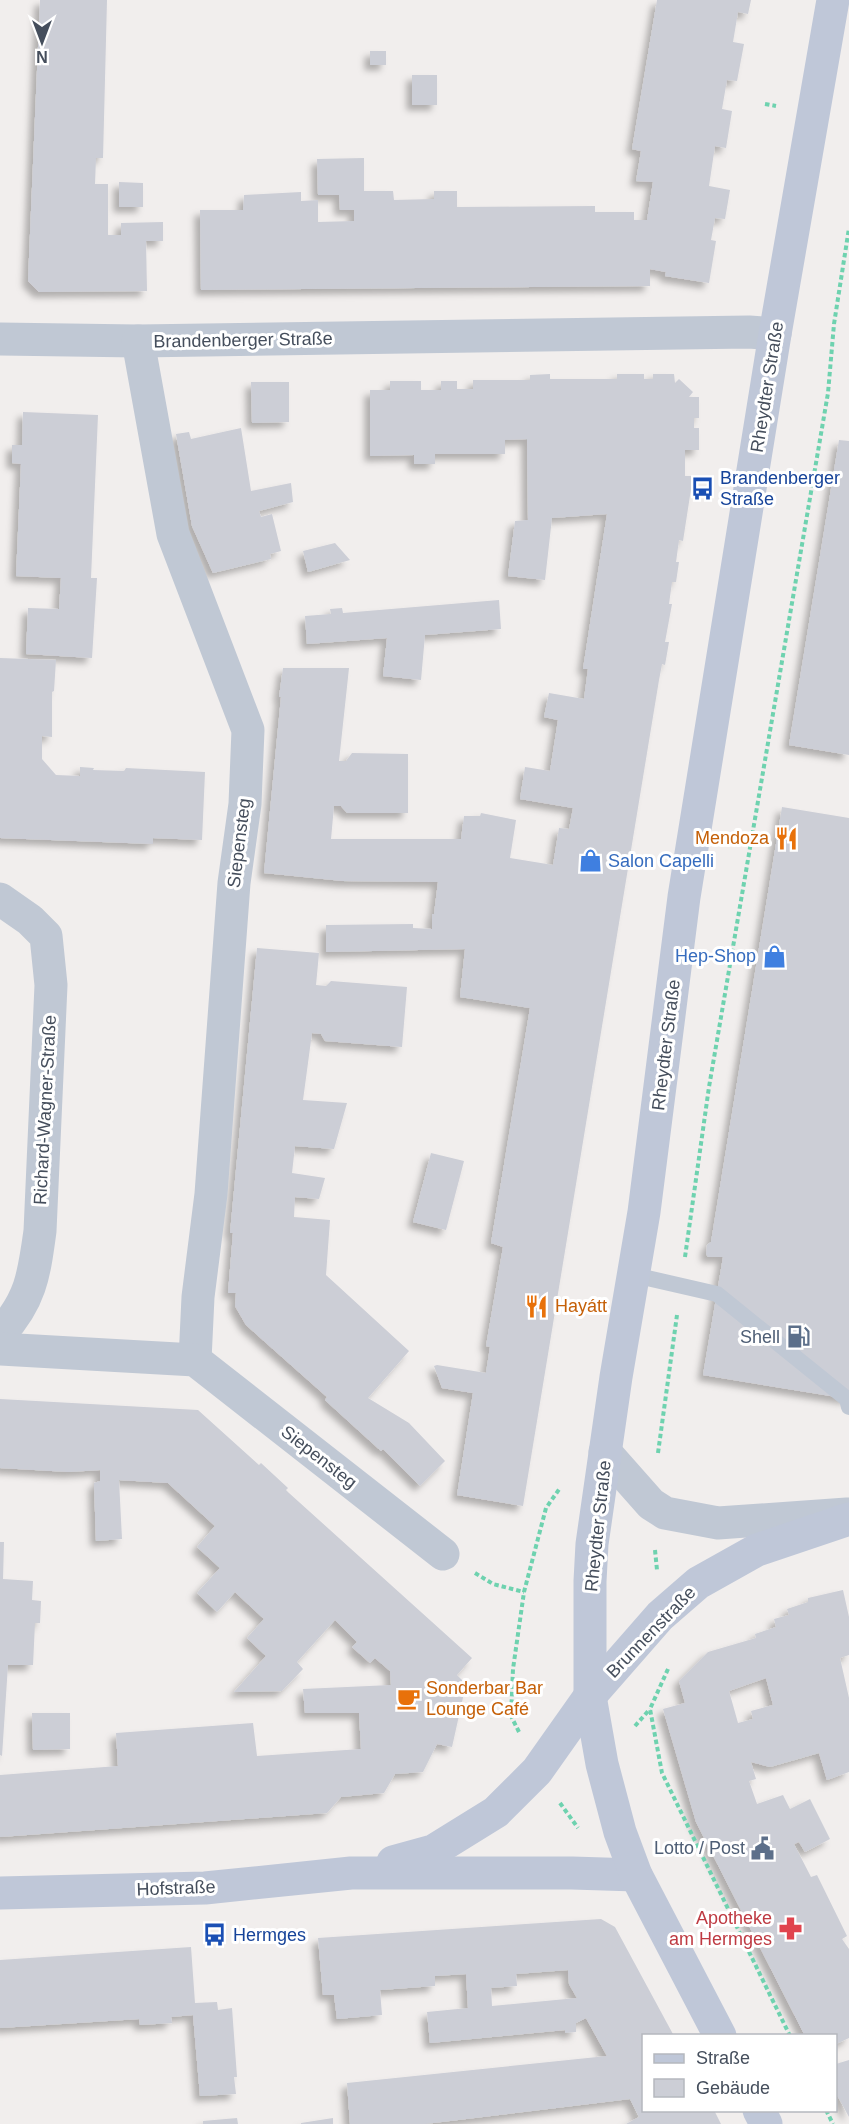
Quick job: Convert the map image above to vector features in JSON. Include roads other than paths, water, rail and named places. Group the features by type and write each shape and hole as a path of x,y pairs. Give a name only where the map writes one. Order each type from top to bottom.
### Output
{"main road":[{"name":"Rheydter Straße","path":"719,2034 636,1875 620,1832 602,1764 590,1696 592,1553 605,1452 647,1189 686,885 775,334 833,0"},
{"name":"Brunnenstraße","path":"590,1696 660,1616 698,1583 757,1550 849,1520"},
{"name":"Hofstraße","path":"351,1873 433,1851 496,1812 537,1771 590,1696"},
{"name":"Hofstraße","path":"0,1893 205,1888 351,1873 636,1875"}],"street":[{"name":"Brandenberger Straße","path":"0,339 138,341 749,332 775,334"},
{"name":"Siepensteg","path":"138,341 173,534 248,730 245,804 234,884 211,1194 198,1297 195,1360 443,1554"},
{"name":"Richard-Wagner-Straße","path":"0,899 30,920 46,936 51,985 40,1231 35,1271 22,1305 0,1334"},
{"path":"0,1349 195,1360"},
{"path":"605,1452 651,1504 665,1513 718,1523 849,1514"}],"lane":[{"path":"634,1275 717,1294 848,1399 849,1407"}],"place":[{"name":"Brandenberger Straße","path":"702,488"},
{"name":"Mendoza","path":"787,838"},
{"name":"Salon Capelli","path":"590,861"},
{"name":"Hep-Shop","path":"774,956"},
{"name":"Hayátt","path":"537,1306"},
{"name":"Shell","path":"798,1337"},
{"name":"Sonderbar Bar Lounge Café","path":"408,1698"},
{"name":"Lotto / Post","path":"763,1848"},
{"name":"Apotheke am Hermges","path":"790,1928"},
{"name":"Hermges","path":"215,1935"}]}
